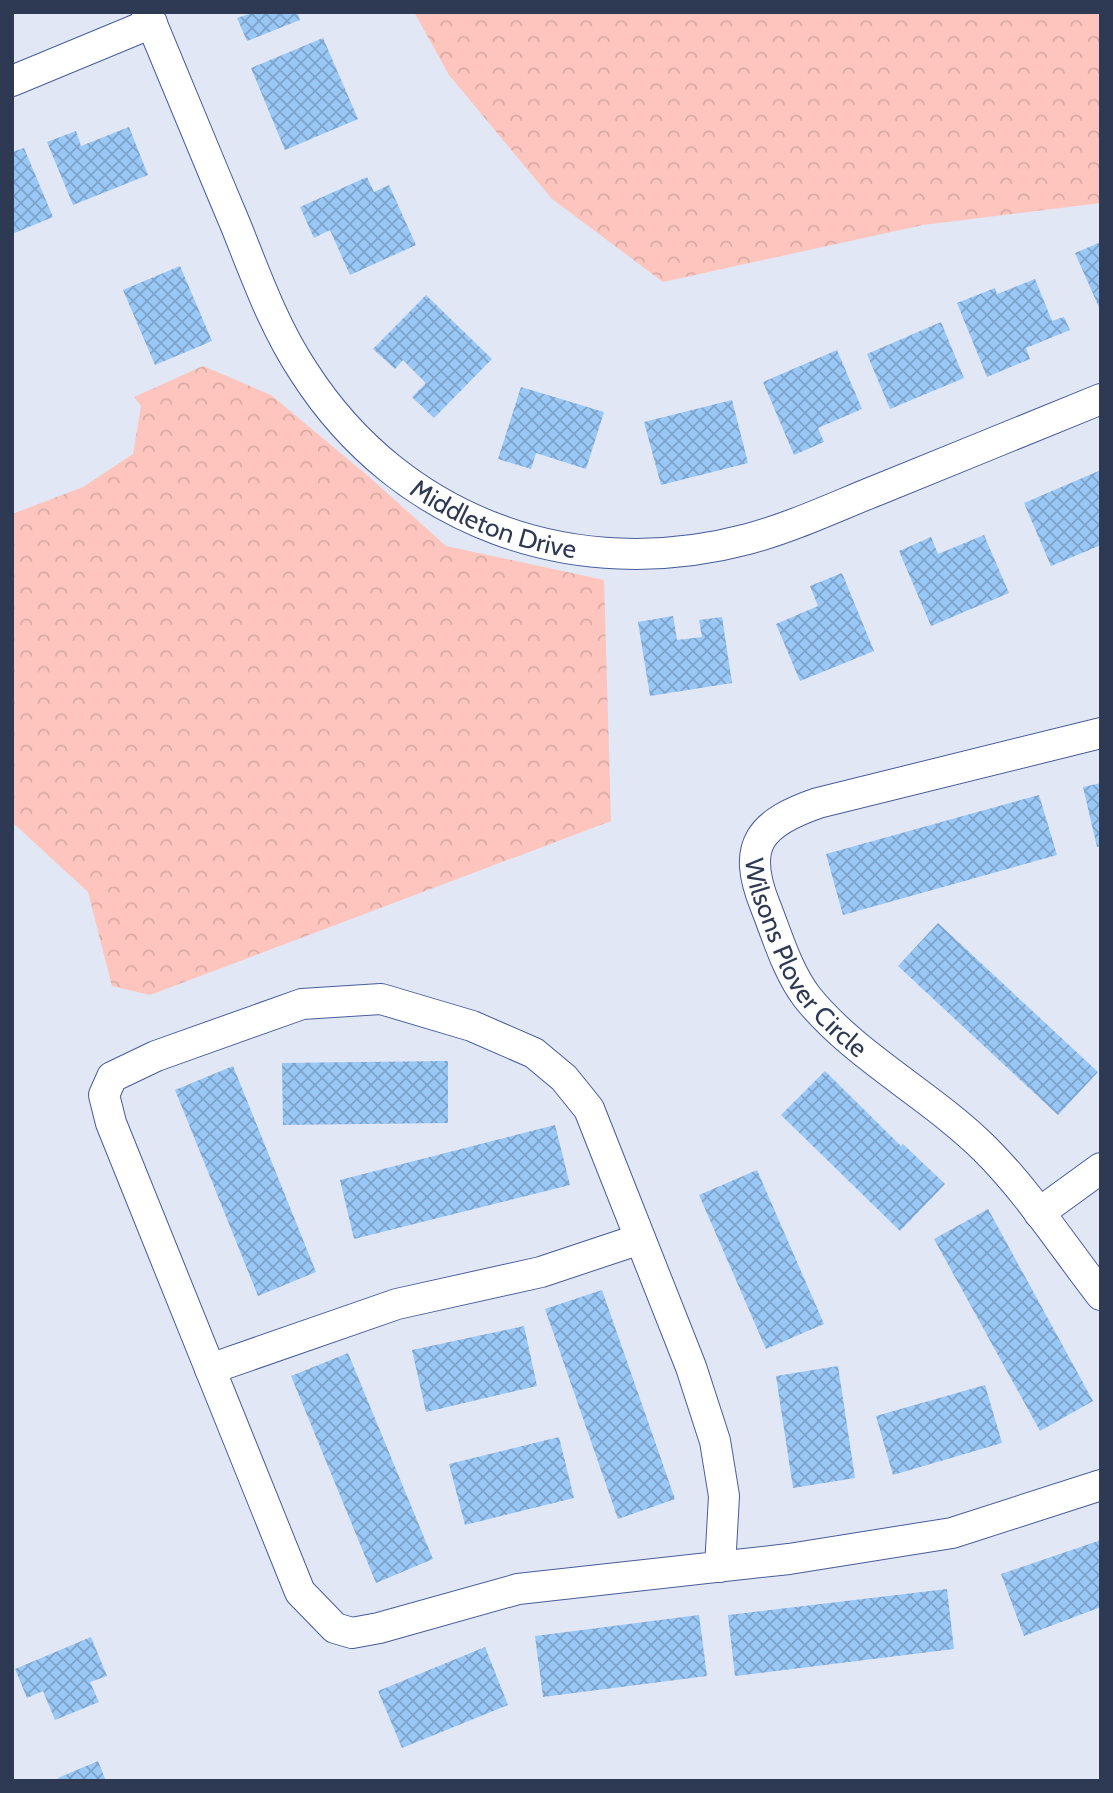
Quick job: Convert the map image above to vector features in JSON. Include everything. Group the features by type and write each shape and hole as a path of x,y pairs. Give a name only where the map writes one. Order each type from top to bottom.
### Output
{"street":[{"path":"12,81 149,18"},
{"name":"Middleton Drive","path":"149,18 274,319 303,372 347,430 396,474 440,504 485,525 541,543 590,552 642,554 690,551 748,539 813,516 1101,399"},
{"name":"Wilsons Plover Circle","path":"1101,733 808,806 789,813 767,828 755,852 755,881 792,972 807,996 837,1028 983,1147 1015,1181 1101,1295"},
{"path":"720,1567 724,1496 715,1441 691,1367 589,1109 564,1078 534,1053 472,1026 381,999 302,1004 156,1056 113,1077 104,1095 111,1123 210,1369 300,1592 335,1628 352,1633 379,1628 518,1589 720,1567 789,1559 952,1533 1101,1485"},
{"path":"1039,1213 1101,1168"},
{"path":"210,1369 397,1304 541,1272 640,1239"}],"green space":[{"path":"414,12 1101,12 1101,203 923,225 663,282 552,199 449,75"},
{"path":"203,366 271,395 446,546 604,580 611,821 150,995 112,986 88,892 12,822 12,514 83,487 133,454 141,406 134,397"}],"building":[{"path":"248,12 297,12 300,20 247,41 237,18 249,14"},
{"path":"323,38 358,119 285,150 251,68"},
{"path":"129,127 148,175 73,205 47,142 76,131 81,146"},
{"path":"24,148 53,217 12,234 12,152"},
{"path":"367,177 374,192 389,185 416,245 350,275 330,230 314,238 300,207"},
{"path":"1101,242 1101,312 1075,253"},
{"path":"180,266 212,341 155,365 123,290"},
{"path":"1035,279 1052,321 1064,317 1070,330 1026,348 1030,359 987,377 957,303 995,288 997,294"},
{"path":"426,295 492,359 434,418 412,397 426,383 403,360 395,369 373,349"},
{"path":"941,322 964,378 890,409 867,354"},
{"path":"837,350 862,409 818,428 824,442 794,455 763,382"},
{"path":"521,387 604,412 586,469 536,453 531,469 498,459"},
{"path":"732,400 748,463 661,485 644,422"},
{"path":"1101,470 1101,545 1051,566 1024,503"},
{"path":"984,535 1009,593 931,626 899,551 931,537 938,554"},
{"path":"842,573 874,651 800,681 776,624 818,606 810,586"},
{"path":"673,616 677,640 702,637 699,620 722,617 732,683 650,696 638,622"},
{"path":"1101,783 1101,846 1097,847 1083,787"},
{"path":"1039,795 1057,855 843,915 826,854"},
{"path":"938,923 1098,1072 1058,1115 898,966"},
{"path":"448,1061 448,1123 283,1125 282,1063"},
{"path":"233,1066 316,1272 258,1296 175,1090"},
{"path":"825,1071 901,1146 903,1144 945,1184 900,1231 781,1115"},
{"path":"555,1125 570,1185 354,1239 340,1180"},
{"path":"757,1170 824,1324 766,1349 699,1195"},
{"path":"988,1209 1093,1401 1040,1431 934,1239"},
{"path":"602,1290 675,1499 618,1519 545,1309"},
{"path":"524,1326 537,1386 426,1412 412,1350"},
{"path":"348,1353 433,1559 376,1583 291,1376"},
{"path":"838,1366 855,1478 793,1488 776,1376"},
{"path":"985,1385 1002,1443 893,1475 876,1416"},
{"path":"559,1437 574,1498 465,1525 449,1464"},
{"path":"1101,1540 1101,1607 1024,1636 1001,1574"},
{"path":"947,1589 954,1649 735,1676 728,1615"},
{"path":"699,1615 707,1676 543,1697 535,1636"},
{"path":"91,1637 107,1676 90,1682 99,1702 55,1720 43,1691 27,1698 15,1669"},
{"path":"485,1647 508,1705 402,1748 378,1691"},
{"path":"98,1761 106,1781 59,1781 58,1778"}]}
